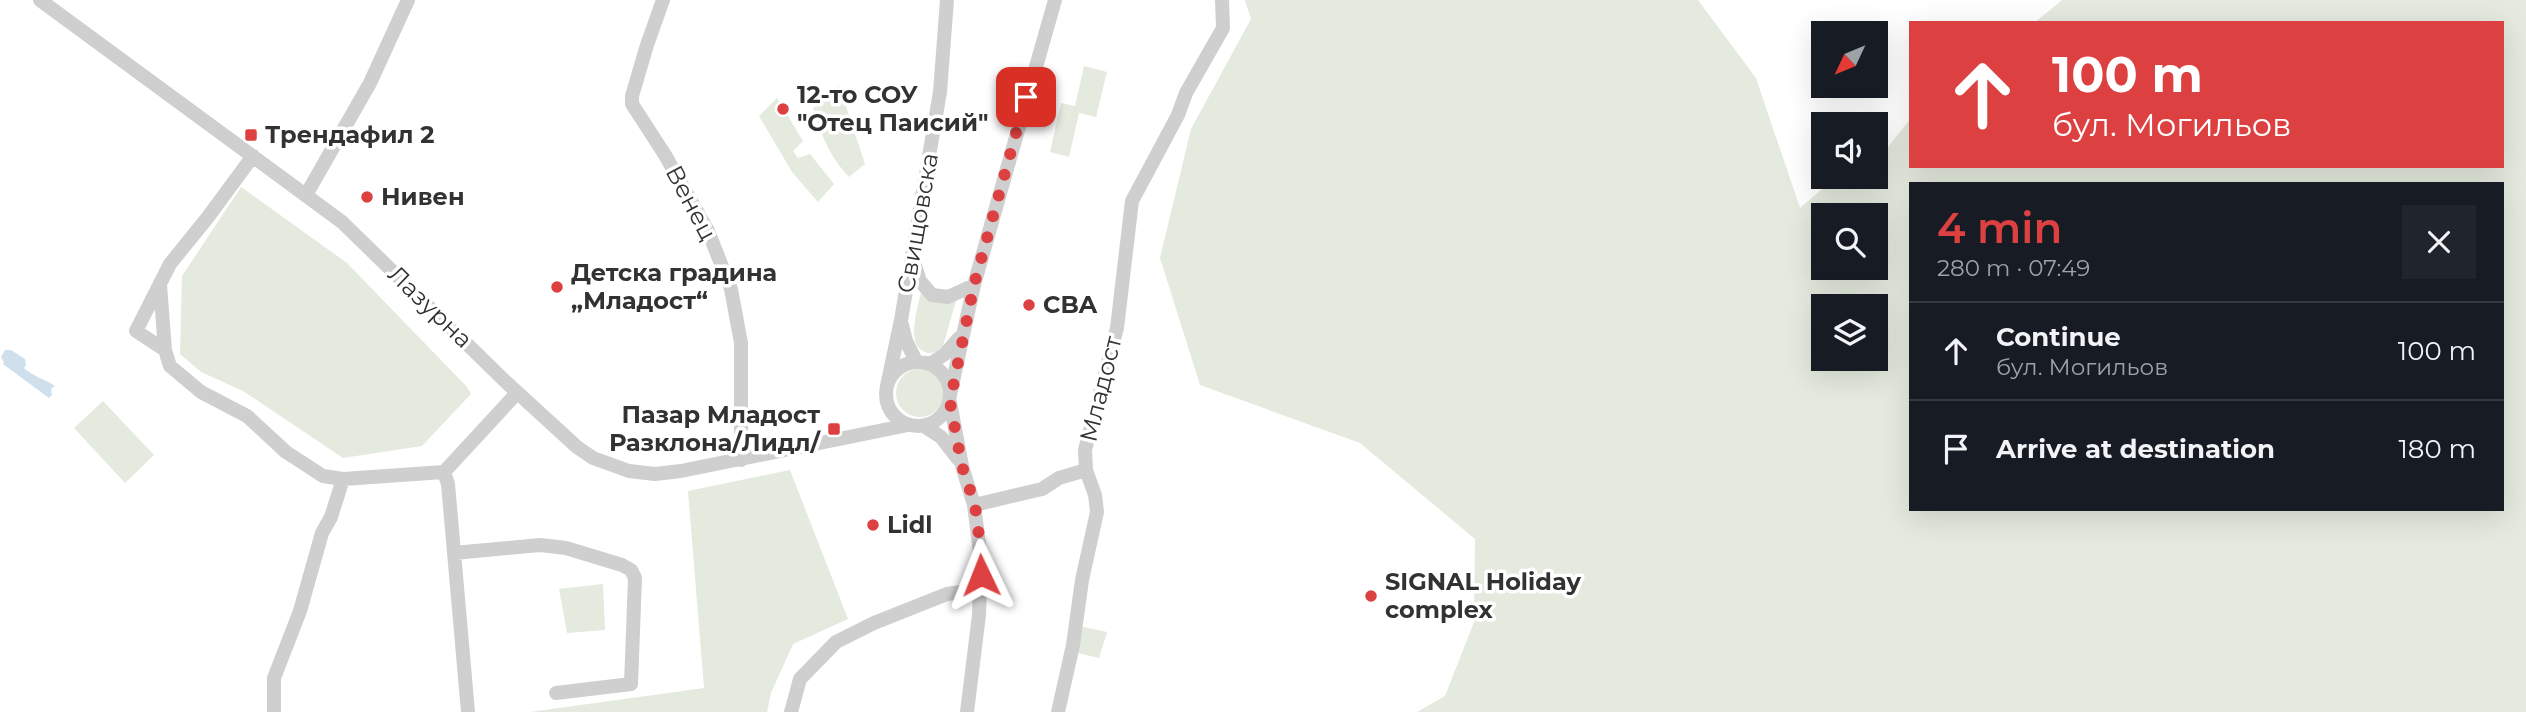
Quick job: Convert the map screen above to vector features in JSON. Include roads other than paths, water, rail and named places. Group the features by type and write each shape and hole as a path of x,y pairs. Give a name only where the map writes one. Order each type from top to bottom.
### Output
{"street":[{"name":"Лазурна","path":"40,0 342,222 517,393 593,458 629,471 654,474 741,460 908,425"},
{"path":"306,195 370,83 408,0"},
{"name":"Венец","path":"663,0 647,45 632,104 666,155 708,231 731,289 741,343 741,460"},
{"name":"Свищовска","path":"886,391 901,320 940,92 947,0"},
{"path":"886,391 892,414 908,425 924,426 939,419 950,398 974,285 1055,0"},
{"name":"Младост","path":"1058,712 1097,512 1096,495 1086,470 1085,450 1117,328 1132,201 1178,115 1186,93 1223,28 1222,0"},
{"path":"165,350 136,331 170,264 253,156"},
{"path":"912,254 920,281 932,295 948,297 974,285"},
{"path":"160,285 165,350 170,366 201,392 247,416 286,452 323,476 343,479 444,472 517,393"},
{"name":"Свищовска","path":"901,320 906,341 923,363"},
{"path":"861,433 881,416 891,375 900,367 923,363 951,349 963,331"},
{"path":"923,363 945,376 962,466 975,505 981,559 981,590 967,712"},
{"path":"924,426 941,437 962,466"},
{"path":"975,505 1042,489 1059,478 1086,470"},
{"path":"444,472 448,484 468,712"},
{"path":"274,712 274,678 300,611 322,533 331,517 343,479"},
{"path":"454,553 553,545 631,570 635,578 631,684 556,693"},
{"path":"791,712 800,679 836,642 874,623 947,594 981,590"}],"water":[{"path":"5,350 11,350 25,359 24,368 55,386 51,389 52,395 49,398 3,364 1,357"}],"place":[{"name":"12-то СОУ \"Отец Паисий\"","path":"783,109"},
{"name":"Трендафил 2","path":"251,135"},
{"name":"Нивен","path":"367,197"},
{"name":"Детска градина „Младост“","path":"557,287"},
{"name":"CBA","path":"1029,305"},
{"name":"Пазар Младост Разклона/Лидл/","path":"834,429"},
{"name":"Lidl","path":"873,525"},
{"name":"SIGNAL Holiday complex","path":"1371,596"}]}
